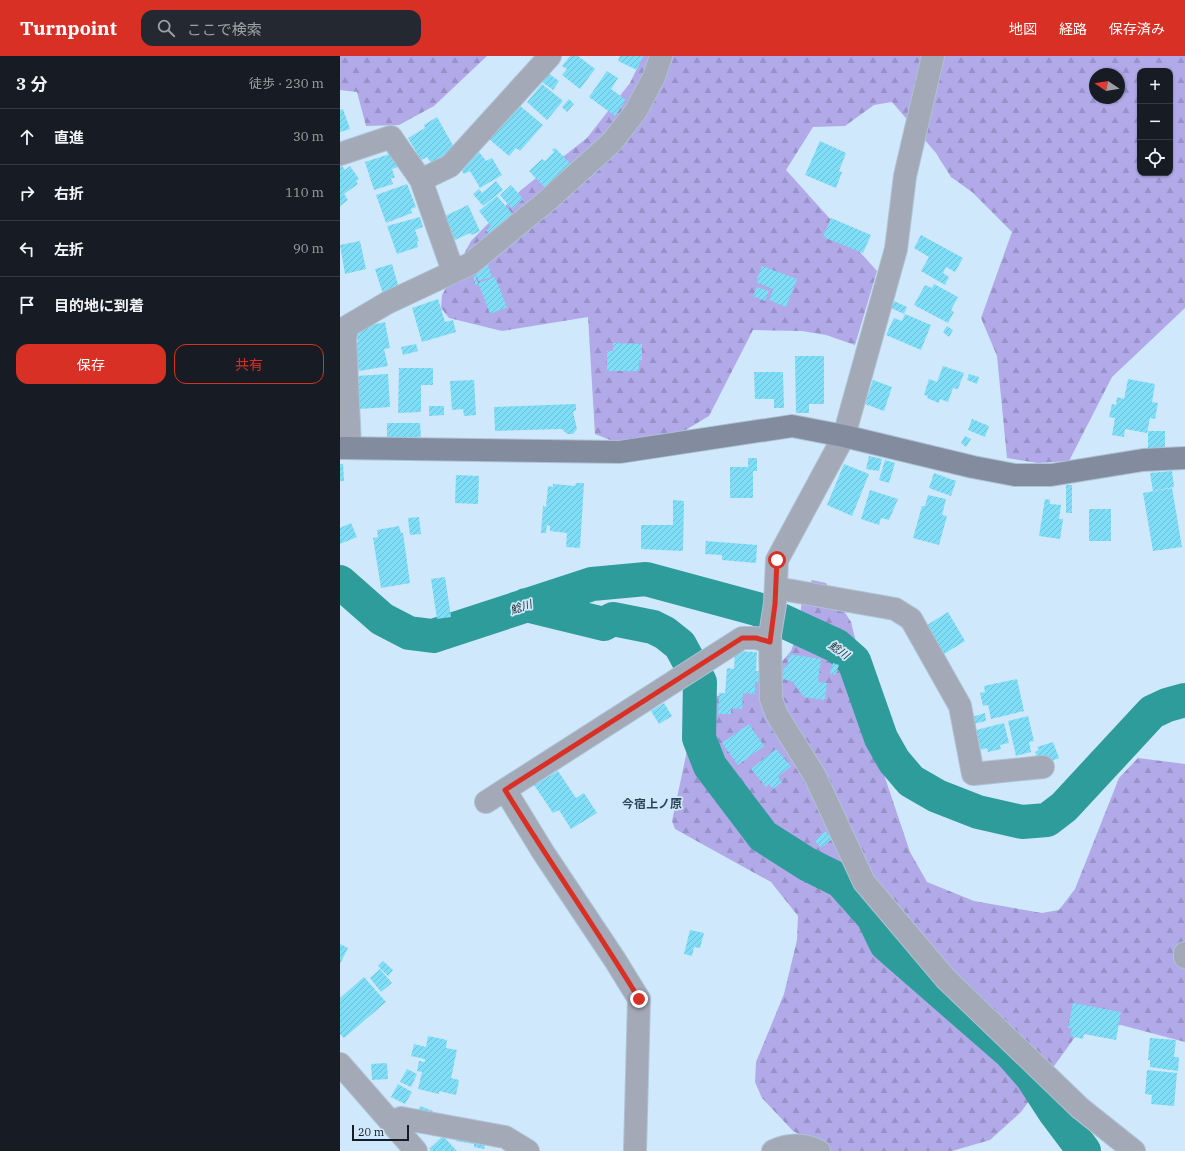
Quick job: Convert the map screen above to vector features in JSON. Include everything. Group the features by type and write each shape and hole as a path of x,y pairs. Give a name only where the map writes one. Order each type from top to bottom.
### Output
{"street":[{"path":"421,180 450,166 550,56"},
{"path":"661,56 654,77 636,111 612,142 548,200 470,264 387,303 348,326 345,336 345,448 620,452 792,426 844,436 973,467 1015,475 1051,475 1143,460 1185,458"},
{"path":"933,56 905,176 896,249 844,436 777,560 776,596 770,638 771,699 777,715 815,776 864,882 946,979 1080,1108 1134,1151"},
{"path":"340,154 391,137 421,180 453,271"},
{"path":"776,596 895,609 911,620 960,706 973,774 1043,768"},
{"path":"486,802 742,638 770,638"},
{"path":"505,790 543,852 615,960 639,999 635,1151"},
{"path":"1185,952 1185,957"},
{"path":"340,1064 416,1151"},
{"path":"390,1122 401,1118 504,1137 528,1151"},
{"path":"773,1151 787,1145 810,1146 819,1151"}],"green space":[{"path":"340,56 487,56 434,106 399,125 366,126 357,92 340,90"},
{"path":"643,56 1185,56 1185,308 1112,377 1069,461 1038,463 1007,458 997,356 981,318 1012,232 972,192 951,177 936,153 892,102 874,105 845,126 813,127 786,170 877,271 855,345 826,335 802,331 753,330 709,416 684,431 615,442 595,434 588,317 502,331 449,318 441,308 442,295 471,241 521,190 587,138 630,83"},
{"path":"812,580 826,583 851,622 870,698 868,727 910,852 927,882 974,901 1042,913 1059,910 1075,889 1119,778 1138,758 1185,764 1185,1042 1121,1025 1080,1030 1021,1112 990,1140 952,1151 830,1151 793,1131 762,1098 755,1082 756,1062 784,994 797,940 798,916 771,882 675,829 672,821 694,718 713,698 774,671 791,651 799,629 802,598"}],"building":[{"path":"570,56 578,56 595,69 580,89 562,75 567,69 562,66"},
{"path":"620,56 643,56 637,70 618,61"},
{"path":"607,71 618,78 611,89 626,100 615,116 589,97"},
{"path":"548,73 559,81 553,90 542,82"},
{"path":"542,84 563,101 547,120 527,102"},
{"path":"569,99 574,104 567,112 562,107"},
{"path":"519,105 543,125 520,151 516,148 509,156 489,139"},
{"path":"343,109 350,129 340,132 340,110"},
{"path":"437,117 455,149 443,160 441,157 431,163 427,157 421,160 408,138 425,128 424,125"},
{"path":"820,141 846,153 839,171 842,172 836,188 805,175"},
{"path":"555,148 575,168 546,189 529,171 542,159 545,161 554,152 552,150"},
{"path":"479,152 486,161 492,158 502,175 480,188 470,171 464,174 461,169"},
{"path":"393,153 403,165 392,169 395,178 391,178 393,184 374,190 365,162"},
{"path":"340,163 345,170 350,166 359,179 356,181 358,184 344,194 348,200 340,206"},
{"path":"496,181 503,190 483,206 473,194 479,189 482,193"},
{"path":"407,184 416,207 411,209 412,213 386,223 376,195"},
{"path":"511,185 523,199 512,209 500,195"},
{"path":"497,196 516,218 492,237 486,230 491,226 479,211"},
{"path":"468,205 480,231 472,235 470,233 455,240 443,217"},
{"path":"420,217 423,227 415,230 419,241 417,242 418,247 397,254 387,226"},
{"path":"831,218 871,235 863,253 823,237"},
{"path":"921,235 963,258 955,272 946,267 943,273 949,277 945,285 921,271 929,257 914,248"},
{"path":"360,241 366,269 345,274 340,245"},
{"path":"392,264 399,288 383,294 375,269"},
{"path":"488,264 492,277 478,281 474,267"},
{"path":"762,266 797,279 786,307 769,300 773,289 756,282"},
{"path":"474,272 478,283 495,277 507,307 490,314 479,285 476,286 472,273"},
{"path":"934,284 958,297 951,310 954,312 948,323 914,305 925,285 932,288"},
{"path":"757,287 769,291 765,301 753,296"},
{"path":"438,299 445,322 453,320 456,332 422,342 412,308"},
{"path":"894,301 907,307 904,314 891,308"},
{"path":"905,314 931,325 921,350 886,335 894,318 902,321"},
{"path":"385,322 390,348 384,349 388,366 359,371 353,342 358,342 356,334 360,333 359,329 362,327"},
{"path":"947,326 953,330 949,337 943,332"},
{"path":"613,343 642,344 642,360 639,360 639,371 607,371 607,351 613,351"},
{"path":"416,344 418,351 403,355 401,347"},
{"path":"795,356 824,356 824,404 809,404 809,413 796,413"},
{"path":"943,366 964,373 958,389 953,388 948,402 940,399 939,403 927,398 928,396 924,395 929,379 937,382"},
{"path":"399,368 433,368 433,385 421,385 421,412 398,413"},
{"path":"754,372 783,372 784,408 774,408 774,399 755,399"},
{"path":"388,374 390,407 359,409 357,376"},
{"path":"969,374 979,377 977,384 967,380"},
{"path":"1128,379 1155,384 1152,402 1158,403 1155,419 1150,418 1147,433 1125,429 1124,437 1112,435 1115,418 1109,417 1112,404 1116,405 1117,397 1124,399"},
{"path":"474,380 476,415 464,416 463,409 452,410 450,381"},
{"path":"873,380 892,387 884,411 865,404"},
{"path":"576,404 576,410 573,412 577,429 573,434 567,434 562,429 495,431 494,407"},
{"path":"429,406 444,406 444,415 429,416"},
{"path":"972,419 989,426 985,437 968,430"},
{"path":"387,423 420,423 421,437 387,438"},
{"path":"1148,431 1165,431 1165,448 1148,448"},
{"path":"965,436 971,439 966,447 961,443"},
{"path":"869,456 882,459 879,471 866,469"},
{"path":"748,458 757,458 757,471 753,471 753,498 730,498 730,467 748,467"},
{"path":"885,460 895,463 889,483 879,480"},
{"path":"340,464 343,464 344,481 340,481"},
{"path":"844,464 869,474 852,516 827,505"},
{"path":"1172,471 1174,487 1153,491 1150,473"},
{"path":"934,473 956,481 951,496 929,488"},
{"path":"456,475 479,476 478,504 455,503"},
{"path":"576,483 584,483 580,548 566,547 567,533 550,531 550,526 547,525 546,533 541,533 543,506 546,507 548,486 553,487 553,484 575,486"},
{"path":"1066,485 1072,485 1072,513 1066,513"},
{"path":"1172,488 1182,547 1153,551 1143,493"},
{"path":"870,490 898,499 889,520 881,518 879,525 861,519"},
{"path":"928,495 946,499 942,515 947,516 939,545 913,538 922,506 925,506"},
{"path":"1045,499 1050,500 1050,504 1061,505 1059,519 1063,519 1060,539 1039,536"},
{"path":"673,500 684,501 683,551 641,549 641,525 673,525"},
{"path":"1089,509 1111,509 1111,541 1089,541"},
{"path":"419,517 421,534 410,535 408,518"},
{"path":"351,523 357,537 340,544 340,528"},
{"path":"399,526 401,533 403,533 410,583 381,588 373,538 378,537 377,530"},
{"path":"706,541 757,545 756,563 722,560 722,555 705,554"},
{"path":"445,577 451,617 437,619 431,579"},
{"path":"948,612 965,641 944,654 927,625"},
{"path":"735,651 757,652 756,671 761,671 760,682 755,682 755,694 743,693 742,709 731,708 731,714 718,714 719,693 725,693 727,668 734,669"},
{"path":"789,654 821,659 818,682 827,683 825,700 804,697 792,681 782,679 784,666 787,667"},
{"path":"833,663 839,665 835,675 830,673"},
{"path":"1017,679 1024,711 991,719 988,705 983,706 980,693 985,692 984,686"},
{"path":"664,703 672,716 659,724 651,711"},
{"path":"985,713 986,721 973,724 972,717"},
{"path":"1028,716 1034,741 1029,742 1031,752 1016,756 1008,721"},
{"path":"1004,723 1009,743 1000,745 1001,749 988,752 987,748 981,750 976,730"},
{"path":"749,724 764,746 738,765 722,743"},
{"path":"1053,742 1059,758 1044,764 1032,757 1037,755 1035,752 1039,750 1037,747"},
{"path":"776,749 791,766 778,777 782,782 773,789 769,784 766,787 751,769"},
{"path":"558,771 576,798 584,793 597,813 571,829 559,810 553,813 534,785"},
{"path":"825,831 832,839 821,848 815,841"},
{"path":"690,930 704,933 700,948 694,947 692,956 684,954"},
{"path":"340,944 348,948 340,964"},
{"path":"383,961 393,970 388,976 378,966"},
{"path":"380,969 392,983 381,992 370,978"},
{"path":"364,977 386,1002 344,1038 340,1034 340,998"},
{"path":"1073,1003 1121,1012 1116,1040 1084,1034 1083,1039 1070,1036 1072,1029 1068,1028"},
{"path":"428,1036 447,1040 446,1048 457,1050 451,1078 459,1080 456,1095 439,1091 439,1094 418,1089 422,1072 417,1071 419,1061 425,1062 425,1059 411,1056 414,1044 426,1047"},
{"path":"1150,1038 1176,1040 1174,1057 1179,1057 1178,1071 1150,1067 1150,1060 1148,1060"},
{"path":"387,1063 388,1079 372,1080 371,1064"},
{"path":"407,1069 417,1074 411,1087 400,1082"},
{"path":"1147,1070 1177,1073 1174,1106 1151,1104 1152,1095 1145,1094"},
{"path":"398,1084 412,1092 405,1104 391,1097"},
{"path":"420,1106 433,1111 431,1118 418,1114"},
{"path":"443,1136 457,1151 431,1151 429,1149"},
{"path":"457,1136 486,1142 484,1149 474,1147 474,1144 456,1141"}],"waterway":[{"name":"鯰川","path":"340,582 382,619 409,633 433,636 592,584 646,579 757,609 837,646 854,661 881,738 894,761 911,781 937,796 978,812 1022,822 1047,820 1064,807 1152,712 1167,705 1185,700"},
{"path":"526,605 604,624 613,619 653,627 665,633 680,645 700,682 699,738 710,766 763,836 807,864 841,881 873,917 886,944 1011,1053 1032,1077 1054,1111 1084,1151"}],"district":[{"name":"今宿上ノ原","path":"652,803"}],"route":[{"path":"639,999 615,960 543,852 505,790 742,638 756,638 770,642 775,604 777,560"}]}
